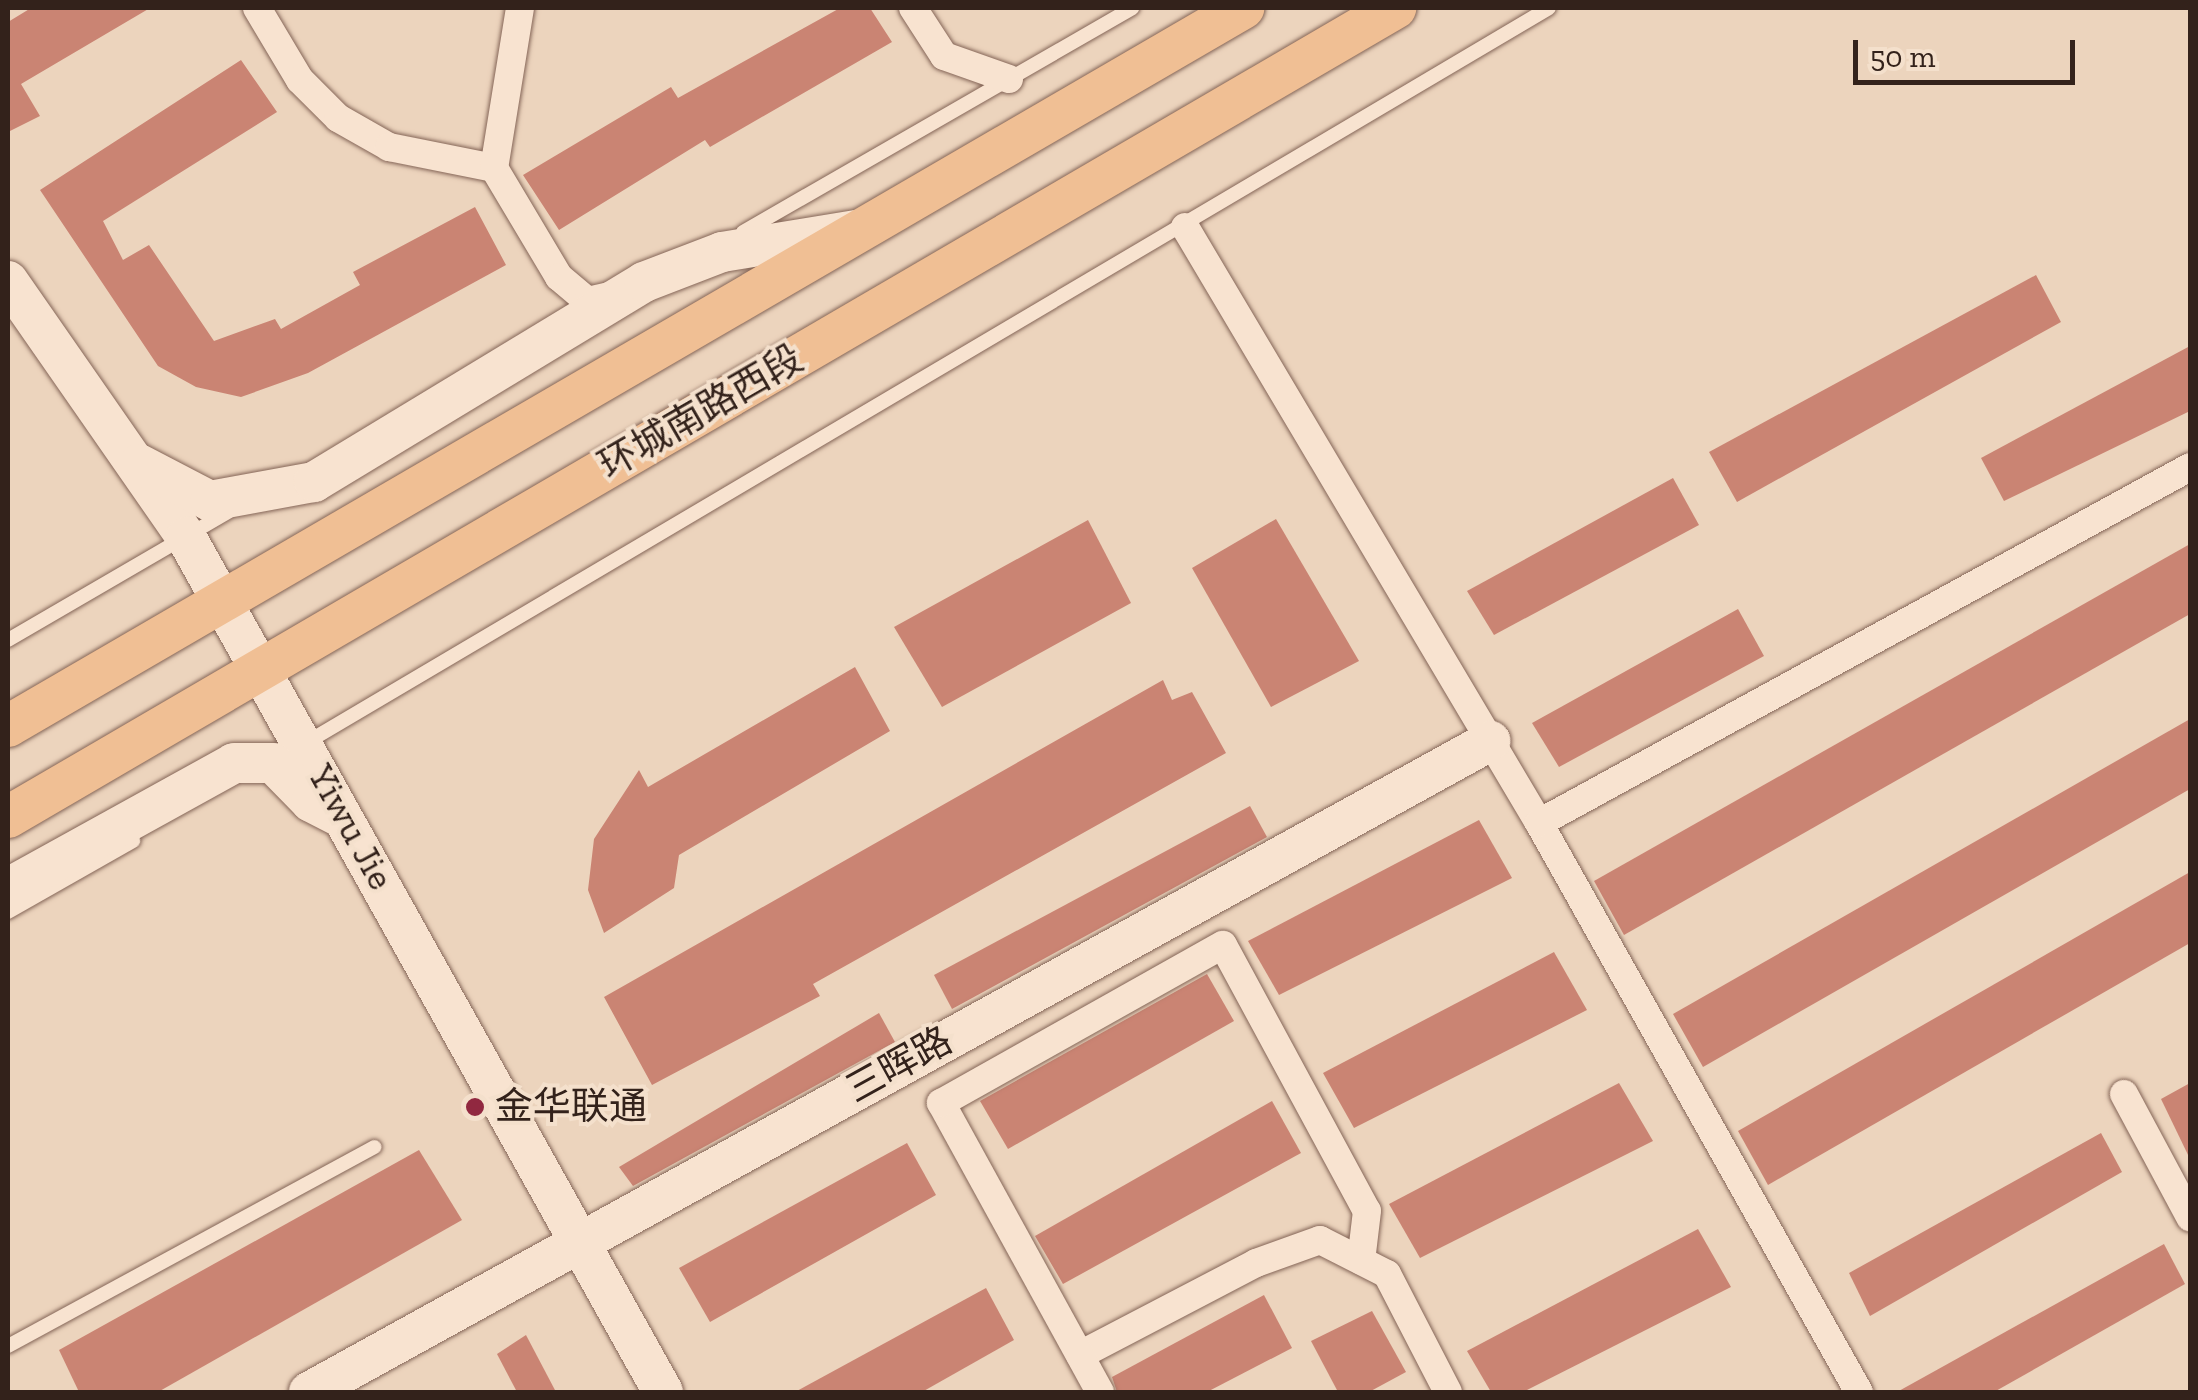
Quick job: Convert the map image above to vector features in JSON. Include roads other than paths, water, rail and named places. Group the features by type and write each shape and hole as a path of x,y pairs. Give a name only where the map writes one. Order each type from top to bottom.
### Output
{"main road":[{"name":"环城南路西段","path":"8,726 1243,8"},
{"name":"环城南路西段","path":"8,817 1396,8"}],"street":[{"path":"257,8 300,80 338,118 389,147 494,168"},
{"path":"520,8 494,168 558,277 588,301 630,291"},
{"path":"912,8 944,56 1009,79"},
{"path":"1185,227 1539,823 1859,1392"},
{"path":"132,460 210,501 314,482 630,291 722,252 860,230"},
{"name":"Yiwu Jie","path":"8,282 186,536 260,669 289,753 346,819 662,1392"},
{"path":"1539,823 2190,467"},
{"name":"三晖路","path":"309,1392 1490,740"},
{"path":"8,888 234,763 289,753"},
{"path":"1100,1392 940,1104 1223,946 1367,1211 1362,1261"},
{"path":"2124,1094 2190,1217"},
{"path":"1080,1355 1256,1262 1320,1240 1387,1274 1448,1392"}],"lane":[{"path":"8,640 588,301 753,228 1132,8"},
{"path":"174,819 1185,227 1549,8"},
{"path":"8,912 157,828"},
{"path":"8,1346 375,1147"}],"place":[{"name":"金华联通","path":"475,1107"}]}
